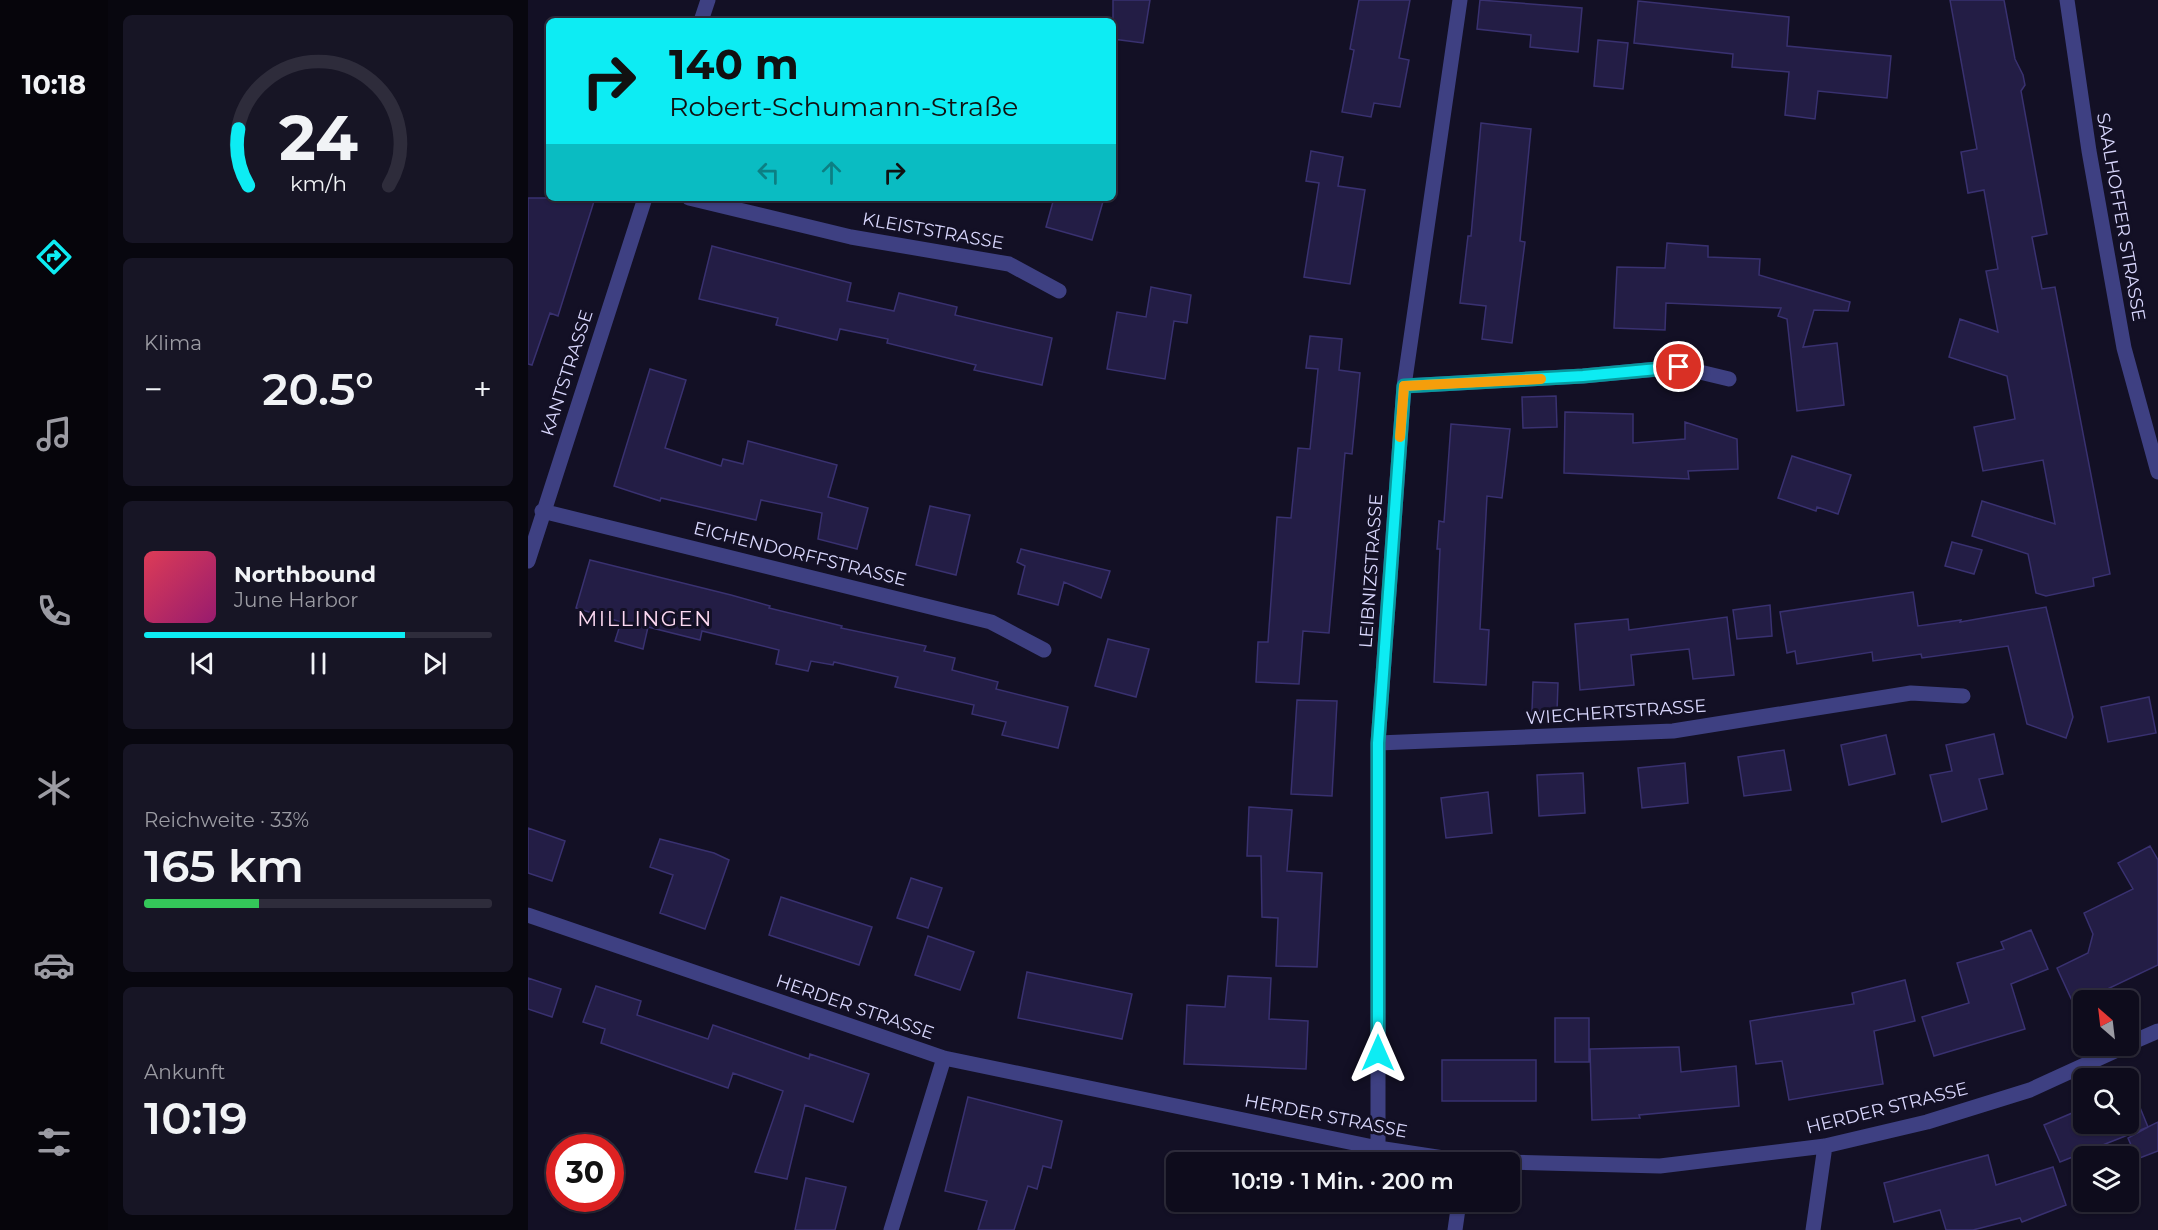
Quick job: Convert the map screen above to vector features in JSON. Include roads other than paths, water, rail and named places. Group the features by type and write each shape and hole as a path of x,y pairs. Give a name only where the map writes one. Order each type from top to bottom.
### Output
{"street":[{"path":"702,18 708,0"},
{"name":"LEIBNIZSTRASSE","path":"1378,1148 1378,743 1404,386 1460,0"},
{"name":"SAALHOFFER STRASSE","path":"2067,0 2089,151 2124,348 2158,472"},
{"name":"KANTSTRASSE","path":"528,561 542,511 644,201"},
{"name":"KLEISTSTRASSE","path":"701,201 851,237 1009,264 1059,291"},
{"path":"1404,386 1583,376 1679,367 1729,378"},
{"name":"EICHENDORFFSTRASSE","path":"542,511 991,622 1044,650"},
{"name":"WIECHERTSTRASSE","path":"1378,743 1673,731 1911,693 1963,696"},
{"name":"HERDER STRASSE","path":"528,915 944,1058 1402,1152"},
{"name":"HERDER STRASSE","path":"2139,1040 2158,1031"},
{"name":"HERDER STRASSE","path":"1520,1163 1660,1166 1825,1146 1927,1122 2030,1090 2103,1056"},
{"path":"891,1230 944,1058"},
{"path":"1813,1230 1825,1146"},
{"path":"1455,1230 1458,1212"}],"district":[{"name":"MILLINGEN","path":"645,618"}]}
